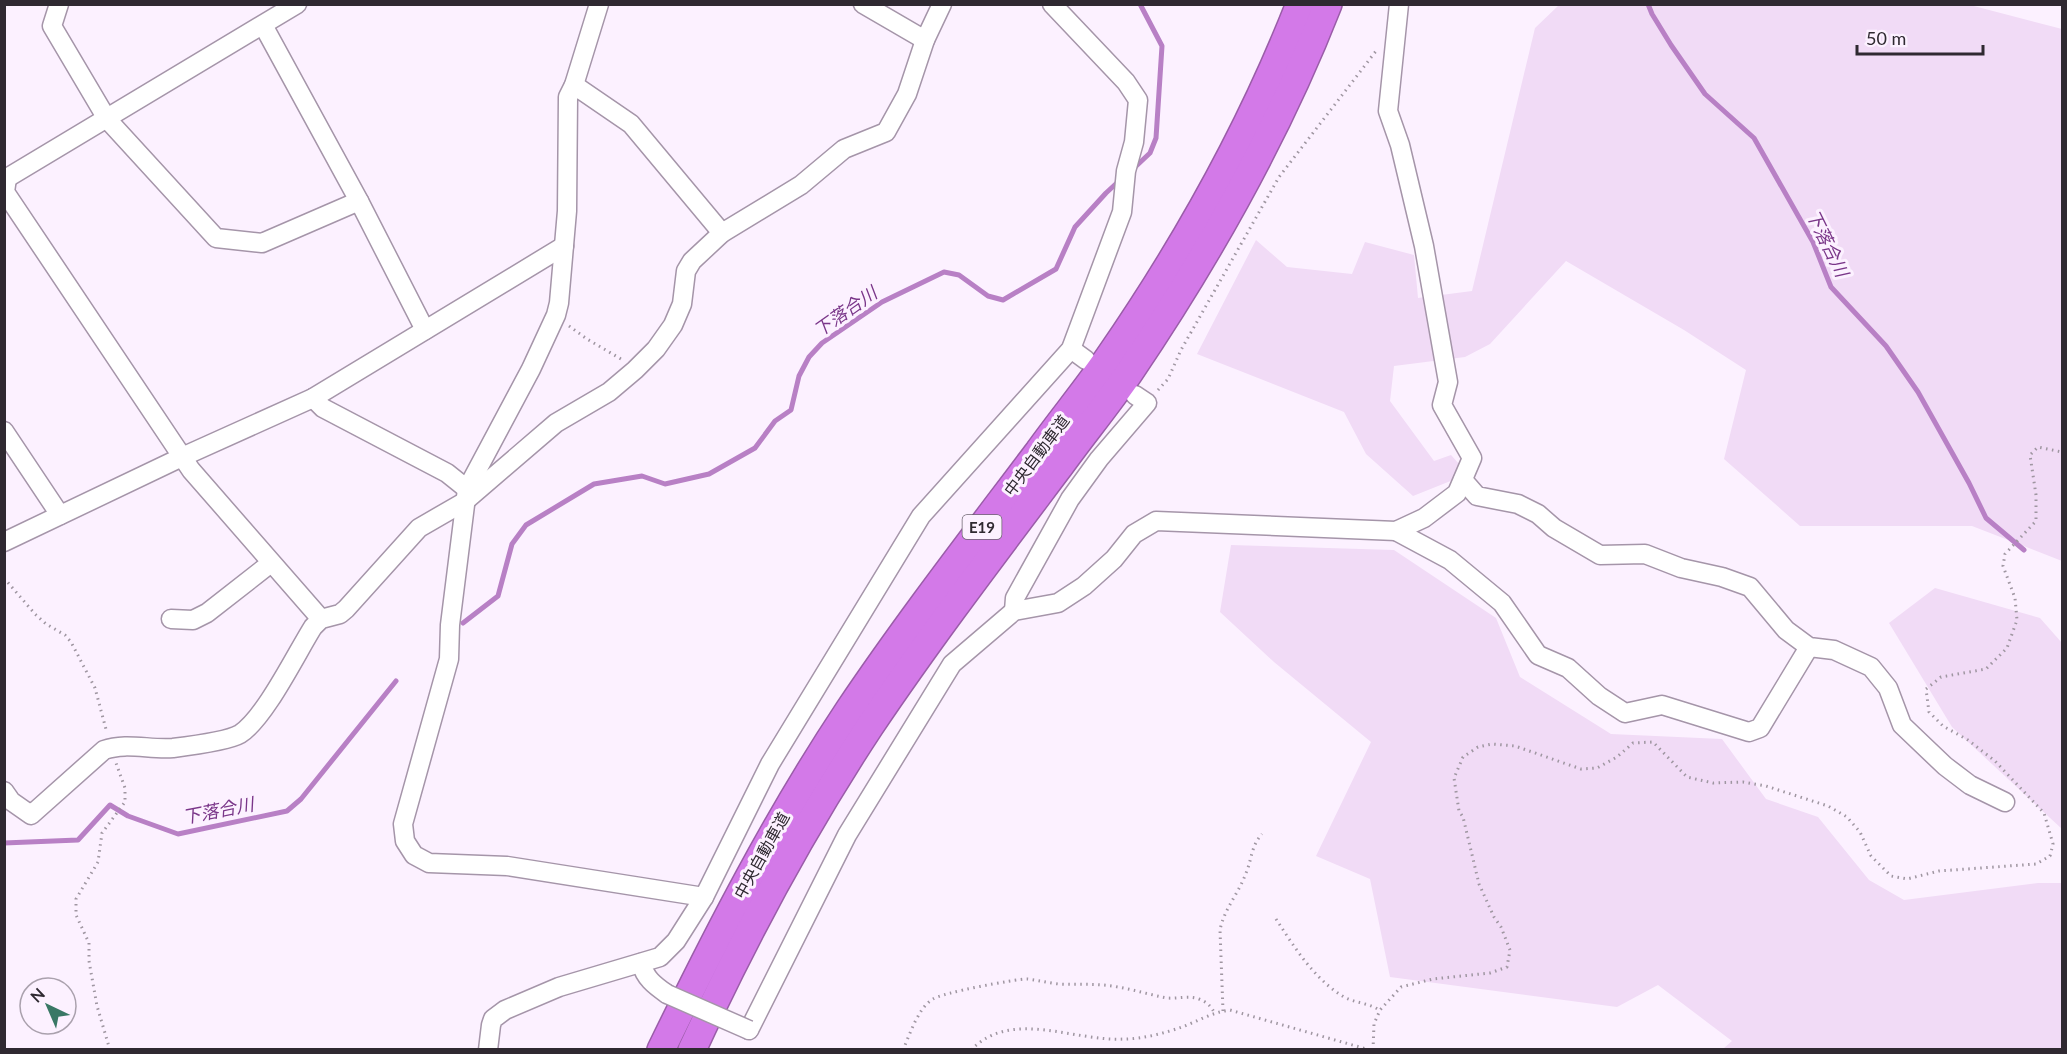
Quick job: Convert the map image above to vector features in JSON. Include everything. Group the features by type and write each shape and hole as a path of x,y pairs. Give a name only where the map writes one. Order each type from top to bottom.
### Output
{"highway":[{"name":"中央自動車道","path":"661,1050 747,877 796,793 850,708 926,602 1108,359 1164,276 1251,116 1300,4"},
{"name":"中央自動車道","path":"692,1050 723,982 772,889 818,807 871,725 946,618 1127,375 1185,288 1230,210 1273,127 1315,38 1328,4"}],"street":[{"path":"59,4 52,26 96,104 107,119 216,238 261,243 359,201"},
{"path":"297,4 107,119 5,184 191,470 321,620"},
{"path":"599,4 574,85 568,97 567,211 559,303 556,315 531,369 466,495 450,625 449,659 403,824 405,841 414,855 429,863 507,866 704,897"},
{"path":"863,4 925,40"},
{"path":"4,791 11,801 31,815 99,754 111,747 169,748 194,745 240,734 254,722 302,644 321,620 340,614 346,609 419,528 466,495 556,423 609,392 656,349 673,325 682,304 686,270 692,261 722,233 801,185 844,149 886,132 907,94 925,40 942,4"},
{"path":"488,1050 491,1025 494,1019 505,1010 559,987 660,957 667,952 704,897 770,764 921,516 1079,354 1122,212 1125,178 1134,142 1138,100 1125,82 1052,4"},
{"path":"1396,531 1424,518 1457,493 1472,458 1442,405 1448,382 1424,246 1400,145 1388,111 1399,4"},
{"path":"263,25 359,201 425,330"},
{"path":"574,85 631,124 722,233"},
{"path":"4,542 182,457 313,398 564,246"},
{"path":"313,398 323,408 447,473 466,495"},
{"path":"1014,610 1015,598 1070,499 1141,399"},
{"path":"4,431 60,515"},
{"path":"1463,480 1477,496 1518,504 1538,514 1554,528 1600,555 1645,554 1681,568 1722,577 1750,587 1786,630 1809,647 1834,650 1871,667 1888,688 1902,725 1945,766 1970,785 2005,802"},
{"path":"641,963 644,973 652,984 667,994 749,1030 847,835 952,664 1014,610 1058,603 1084,586 1114,559 1134,534 1156,521 1396,531 1450,560 1502,603 1538,655 1568,668 1599,696 1625,713 1662,705 1749,732 1760,728 1809,647"},
{"path":"171,619 192,620 207,613 271,563"}],"path":[{"path":"1141,399 1168,379 1181,350 1279,177 1369,62 1384,39 1395,28"},
{"path":"556,315 582,336 626,362 635,370"},
{"path":"971,1050 987,1036 1015,1028 1126,1040 1180,1028 1230,1010 1372,1050 1374,1024 1381,1009 1401,987 1433,979 1490,973 1507,967 1510,950 1479,884 1463,818 1459,811 1454,778 1462,757 1478,747 1492,744 1515,746 1581,769 1597,768 1633,743 1653,742 1687,777 1713,783 1743,782 1766,786 1828,806 1848,817 1860,831 1871,856 1891,876 1899,878 1907,879 1939,871 2036,864 2050,856 2053,844 2044,813 1995,761 1968,740 1943,726 1929,712 1926,689 1941,677 1986,669 2007,648 2017,620 2015,598 2003,566 2005,554 2036,520 2036,495 2030,455 2038,447 2062,452"},
{"path":"4,578 34,614 65,635 71,642 95,688 125,788 125,802 102,833 98,862 76,899 76,915 89,943 89,961 97,1006 110,1050"},
{"path":"1223,1011 1220,930 1222,921 1247,872 1255,842 1262,834"},
{"path":"1276,920 1302,959 1327,984 1347,998 1381,1009"},
{"path":"903,1050 921,1013 932,999 947,993 963,992 1012,980 1027,979 1057,984 1101,985 1168,998 1182,999 1192,996 1209,1004 1215,1014"}],"shaded area":[{"path":"1559,5 1970,5 2062,29 2062,561 1972,526 1800,526 1724,459 1746,370 1684,330 1566,261 1490,344 1465,357 1394,366 1390,401 1434,461 1451,455 1460,465 1453,480 1413,496 1366,454 1344,412 1197,354 1256,240 1287,267 1352,274 1365,242 1414,255 1418,298 1472,291 1535,28"},
{"path":"1231,545 1394,550 1496,618 1520,677 1611,734 1722,739 1766,799 1818,817 1869,880 1904,900 2038,883 2062,883 2062,1049 1723,1049 1732,1041 1658,985 1617,1007 1390,977 1370,879 1316,856 1371,742 1274,662 1220,612"},
{"path":"1935,588 2040,618 2062,643 2062,829 1952,727 1889,623"}],"waterway":[{"name":"下落合川","path":"1133,169 1150,153 1156,138 1162,46 1140,4"},
{"name":"下落合川","path":"1648,4 1671,45 1705,94 1754,138 1813,242 1831,287 1886,346 1918,392 1986,518 2024,550"},
{"name":"下落合川","path":"463,623 498,596 512,544 526,525 594,484 642,476 665,484 709,474 755,448 775,421 791,410 799,376 809,357 822,343 882,302 944,272 959,275 988,296 1003,300 1056,269 1075,227 1119,181"},
{"name":"下落合川","path":"4,843 78,840 110,805 128,816 178,834 287,811 301,799 396,681"}]}
